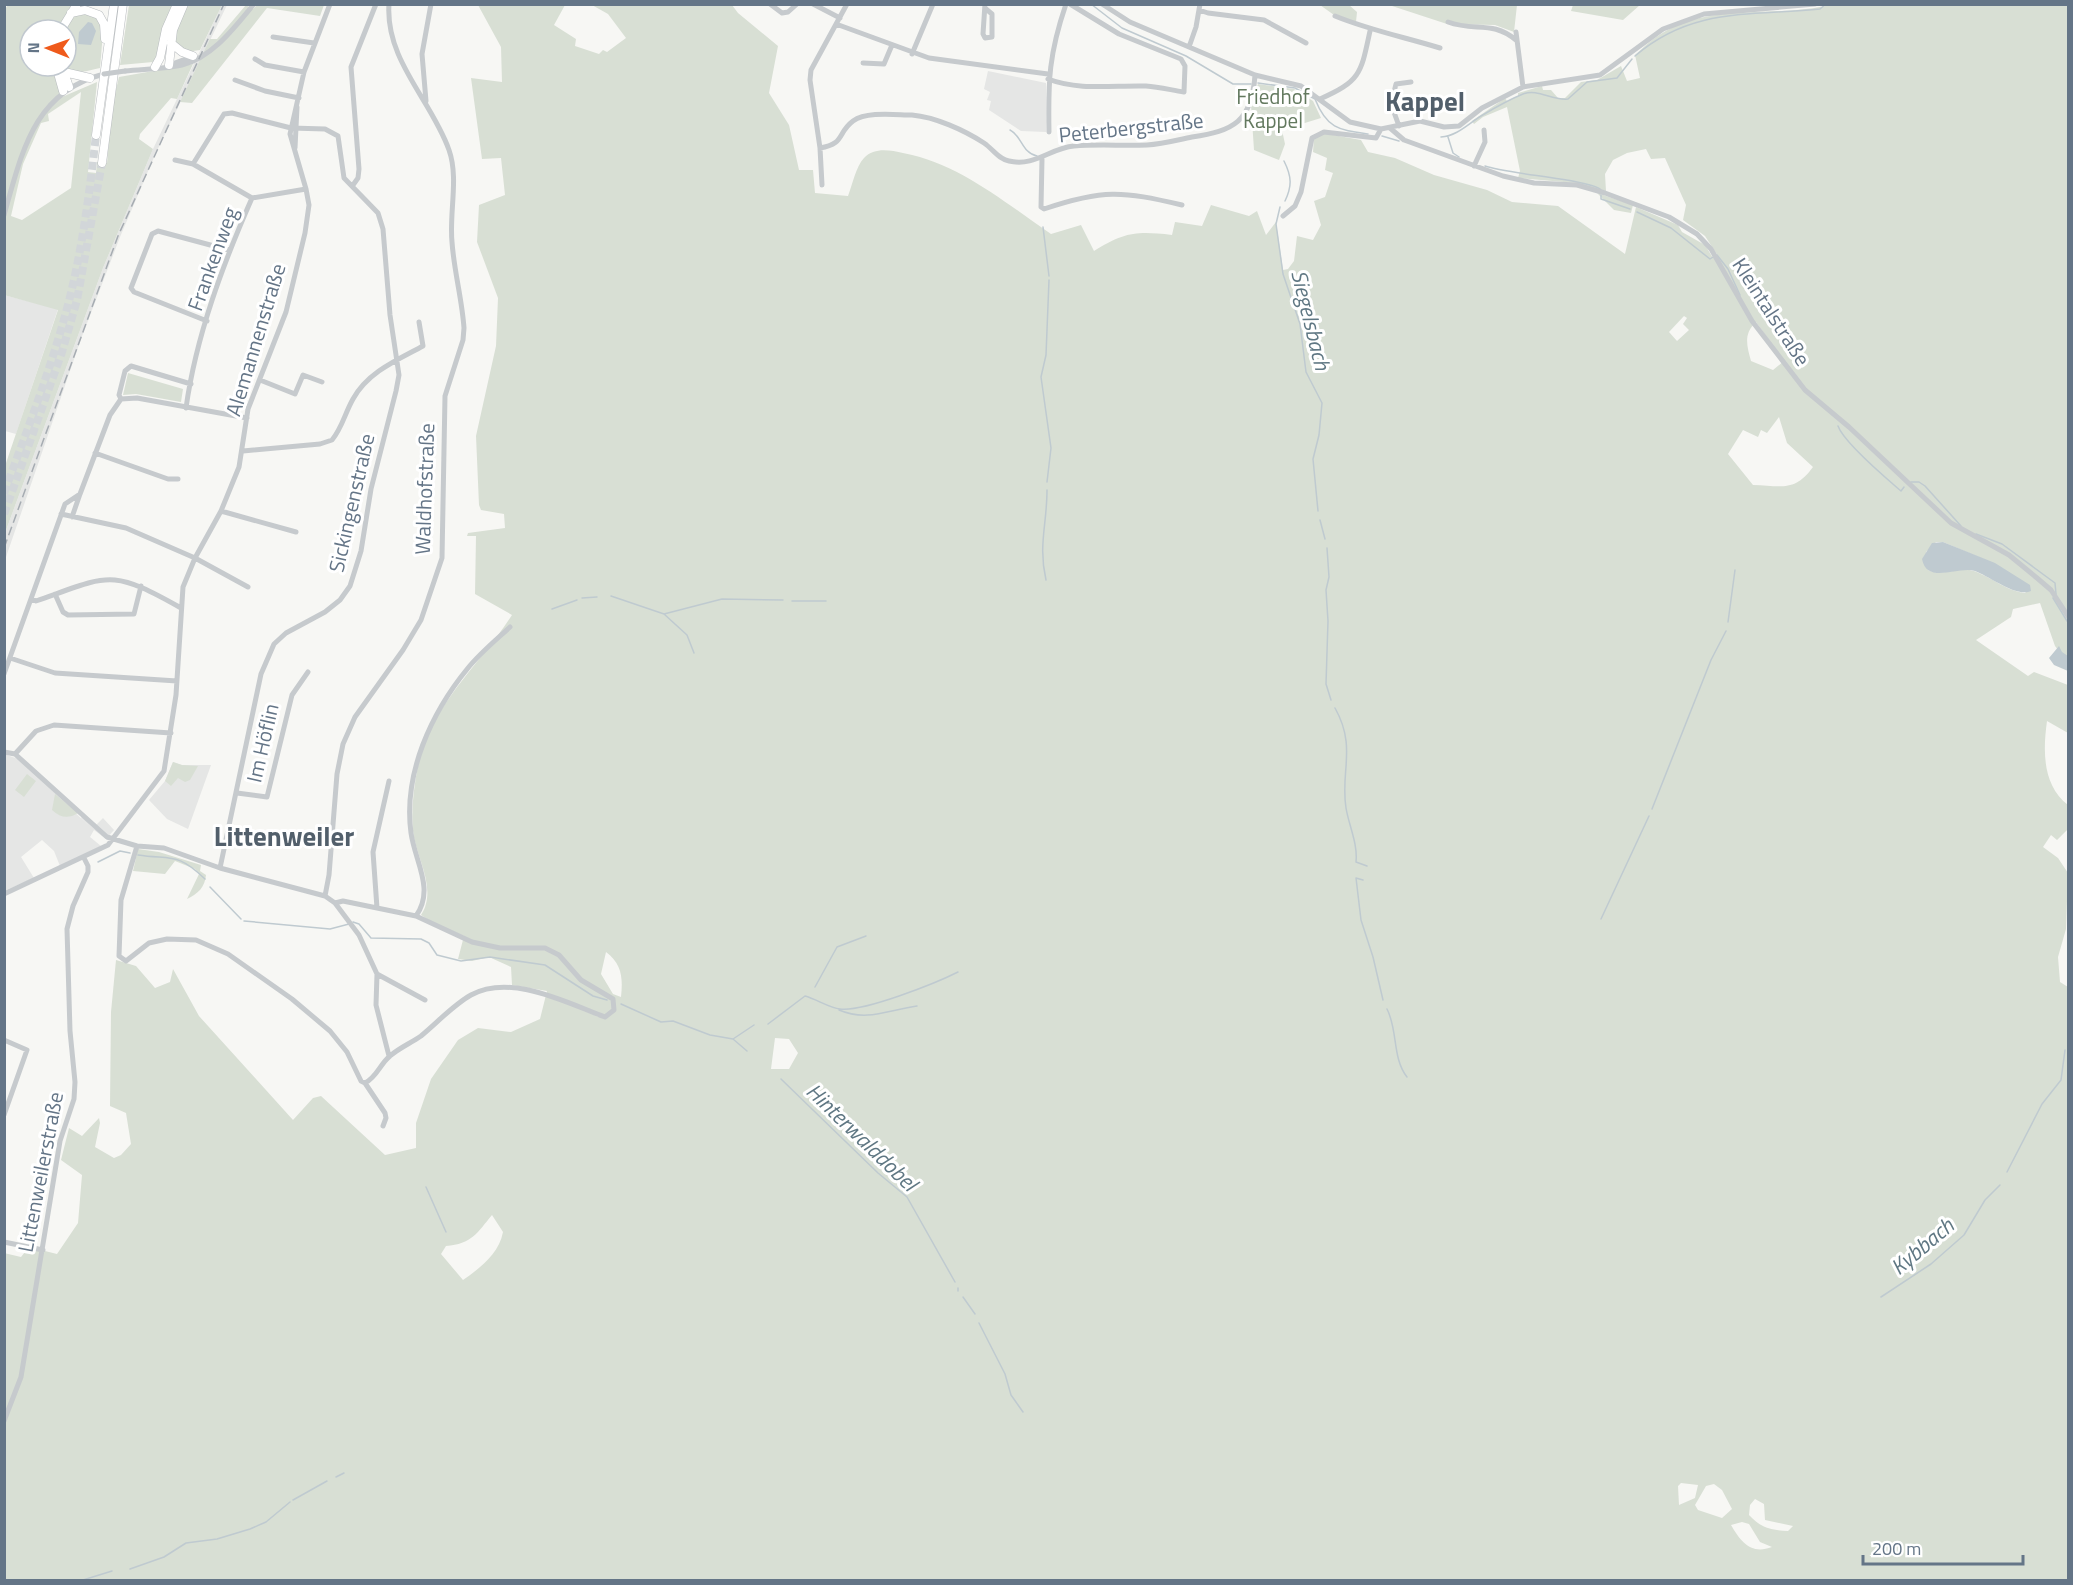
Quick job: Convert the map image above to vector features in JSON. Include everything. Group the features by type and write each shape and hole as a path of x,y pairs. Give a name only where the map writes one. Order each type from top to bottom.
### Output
{"highway":[{"path":"68,18 77,4"},
{"path":"96,135 114,4"},
{"path":"102,163 123,4"},
{"path":"169,65 166,28 177,4"},
{"path":"155,67 184,4"},
{"path":"71,13 85,10 101,17 105,27 106,60"},
{"path":"167,44 196,56"},
{"path":"78,74 90,78"},
{"path":"63,78 66,89"}],"street":[{"path":"4,215 24,148 34,126 66,89 90,78 169,65 196,56 219,43 254,4"},
{"name":"Alemannenstraße","path":"114,839 164,771 177,681 183,587 195,558 221,511 243,451 247,418 275,343 291,290 308,218 306,189 295,147 294,128 297,106 304,72 330,4"},
{"path":"353,185 359,169 351,67 376,4"},
{"path":"389,4 389,24 401,62 426,101"},
{"path":"426,101 422,54 431,4"},
{"path":"770,4 782,13 788,12 797,4"},
{"path":"813,4 838,21 912,54 1048,77 1075,85 1148,86 1184,92 1185,66 1181,59 1119,34 1068,4 1054,39 1048,77 1049,132"},
{"path":"822,185 820,148 810,80 811,70 847,4"},
{"path":"912,54 933,4"},
{"path":"1104,5 1130,22 1189,47 1255,80 1301,86 1350,122 1379,132 1420,121 1444,127 1460,126 1482,108 1523,87 1600,75 1663,29 1704,14 1815,4"},
{"path":"985,7 993,14 992,37 985,38 983,34 985,7"},
{"path":"1189,47 1200,7 1208,13 1264,20 1306,43"},
{"path":"1335,16 1370,31 1382,30 1440,48"},
{"path":"1448,22 1460,26 1501,29 1516,40"},
{"path":"1320,99 1346,87 1357,76 1370,31"},
{"path":"1516,32 1523,87"},
{"path":"273,37 314,43"},
{"path":"863,63 884,64 892,45"},
{"path":"255,59 265,65 304,72"},
{"path":"235,80 265,91 299,98"},
{"name":"Peterbergstraße","path":"820,148 839,142 854,121 862,118 914,115 931,119 971,136 1006,161 1029,162 1042,159 1060,148 1157,144 1216,135 1238,123 1255,80"},
{"path":"1399,126 1391,104 1396,84 1411,82"},
{"name":"Waldhofstraße","path":"325,896 329,875 337,774 343,744 355,717 404,650 422,620 442,558 445,396 463,340 464,328 452,241 452,160 426,101"},
{"path":"193,165 224,114 232,113 294,128"},
{"name":"Sickingenstraße","path":"220,868 257,691 274,644 286,633 325,612 340,600 356,570 371,489 396,391 397,360 390,315 383,229 378,213 344,178 338,136 325,129 294,128"},
{"name":"Kleintalstraße","path":"1390,128 1404,140 1518,180 1576,185 1605,193 1681,224 1697,234 1711,249 1752,321 1805,390 1849,427 1950,523 2009,555 2051,590 2068,616"},
{"path":"1474,166 1485,142 1484,130"},
{"path":"1283,216 1295,206 1301,192 1312,138 1324,132 1376,138 1379,132"},
{"path":"1042,159 1041,207 1044,209 1080,197 1108,193 1137,195 1182,205"},
{"path":"175,160 193,165 252,198"},
{"name":"Frankenweg","path":"186,408 207,321 229,250 252,198 306,189"},
{"path":"207,321 166,306 134,292 131,288 152,234 158,231 229,250"},
{"path":"243,451 309,446 332,440 354,397 365,383 384,366 423,346 419,322"},
{"path":"72,517 110,415 120,397 125,371 131,366 191,384"},
{"path":"260,380 295,394 303,375 322,382"},
{"path":"120,397 247,418"},
{"path":"95,453 168,479 178,479"},
{"path":"4,674 65,504 80,494"},
{"path":"221,511 296,532"},
{"path":"61,514 126,528 195,558 248,587"},
{"path":"31,599 36,601 102,579 120,580 141,586 181,608"},
{"path":"55,594 63,612 68,615 134,614 141,586"},
{"path":"416,916 423,907 425,888 411,833 410,816 416,764 433,720 468,669 510,627"},
{"path":"10,658 55,673 177,681"},
{"name":"Im Höflin","path":"237,793 267,797 292,695 308,672"},
{"path":"15,754 36,731 54,725 171,733"},
{"path":"4,752 15,754 107,837 137,846 164,848 220,868 325,896 335,903 350,923 377,974 376,1005 389,1056"},
{"path":"377,908 373,852 389,781"},
{"path":"4,894 84,858 108,845 114,839"},
{"path":"137,846 121,900 119,956 125,961 149,943 180,938 207,944 228,954 319,1020 347,1052 361,1081 365,1083 385,1113 383,1126"},
{"name":"Littenweilerstraße","path":"4,1421 21,1377 60,1141 74,1099 67,928 73,906 88,872 84,858"},
{"path":"335,903 343,901 416,916 472,942 500,948 546,948 559,955 581,980 613,999 614,1010 605,1017 526,990 502,987 486,990 461,1002 414,1041 389,1056 371,1080 365,1083"},
{"path":"377,974 425,1000"},
{"path":"4,1040 27,1050 4,1115"},
{"path":"4,1242 43,1250"}],"shaded area":[{"path":"222,5 227,5 155,155 120,237 81,339 5,560 5,533 103,268 153,149"},
{"path":"88,22 92,23 96,31 91,45 78,44 79,32"},
{"path":"988,71 1046,83 1046,132 1021,131 989,110 991,101 987,100 990,92 984,89"},
{"path":"4,295 58,309 16,434 5,431"},
{"path":"1943,542 1995,563 2030,585 2031,591 2018,592 1975,571 1936,573 1930,571 1925,567 1922,559 1932,543"},
{"path":"2059,646 2068,656 2068,671 2054,665 2049,658"},
{"path":"4,754 21,760 90,827 81,818 84,814 96,825 103,818 114,830 106,839 94,830 90,837 101,846 60,866 54,851 42,840 21,857 34,878 4,891"},
{"path":"173,762 182,765 211,765 188,829 167,819 149,800 165,781"}],"green space":[{"path":"1573,4 1640,5 1623,20 1571,11"},
{"path":"1833,4 2068,5 2068,685 2068,733 2047,721 2045,755 2053,788 2068,805 2068,829 2057,840 2051,835 2043,847 2058,858 2068,873 2066,929 2058,957 2060,982 2068,987 2068,1580 5,1580 4,1253 21,1257 29,1247 57,1254 78,1223 82,1175 61,1160 69,1128 82,1136 99,1118 95,1147 114,1158 121,1155 131,1144 126,1113 110,1106 111,1012 116,960 136,966 155,988 170,982 173,969 199,1016 293,1120 313,1098 321,1096 385,1155 416,1148 416,1123 431,1079 458,1040 478,1028 511,1032 540,1019 547,991 512,985 511,967 489,957 472,961 458,959 464,936 421,915 426,905 427,884 412,823 418,766 433,724 512,615 475,594 476,536 467,536 468,533 505,528 504,514 481,510 479,505 476,436 496,346 498,298 477,242 479,205 505,195 501,158 482,159 471,78 502,82 501,47 478,5 565,5 554,25 576,39 575,46 599,54 603,50 607,52 626,38 608,14 592,5 732,5 738,13 778,46 769,93 789,125 799,170 813,170 815,193 848,196 856,171 864,158 872,152 893,151 924,158 962,175 999,197 1051,234 1081,225 1094,251 1131,234 1172,235 1175,222 1202,226 1211,205 1249,216 1257,211 1266,235 1276,222 1283,270 1288,269 1294,261 1297,236 1313,240 1321,225 1314,201 1325,197 1333,173 1325,170 1327,158 1313,152 1314,138 1322,133 1361,140 1368,152 1395,158 1434,175 1487,190 1512,202 1558,206 1625,254 1636,207 1678,225 1682,232 1705,245 1713,258 1718,256 1705,236 1683,220 1686,205 1665,158 1651,159 1646,149 1627,153 1613,160 1605,174 1606,191 1575,183 1518,178 1520,171 1507,107 1483,117 1474,124 1472,121 1505,98 1507,101 1518,96 1518,93 1542,86 1543,90 1551,90 1558,98 1565,98 1581,82 1597,80 1621,66 1627,81 1640,78 1635,55 1660,34 1684,23 1726,14 1812,8","holes":["1684,316 1687,318 1683,324 1689,330 1677,341 1669,332","1756,322 1784,361 1773,370 1751,361 1747,345 1749,331","1779,417 1787,443 1813,467 1794,484 1787,486 1753,485 1728,454 1743,430 1758,437 1761,430 1767,433","1936,542 1943,542 1995,564 2026,593 2013,590 1974,571 1934,572 1928,570 1926,552","2040,603 2055,646 2067,662 2068,685 2034,672 2028,676 1976,640 2011,617 2013,609","606,952 615,961 620,972 621,997 613,994 601,974","775,1038 789,1039 798,1053 789,1069 771,1069","492,1215 503,1232 501,1240 488,1260 463,1280 441,1254 446,1246 468,1240","1681,1483 1698,1485 1695,1498 1679,1505 1678,1486","1714,1484 1722,1490 1732,1509 1722,1518 1698,1510 1695,1505 1706,1486","1755,1499 1764,1504 1765,1520 1793,1526 1788,1531 1776,1530 1766,1528 1749,1515 1750,1505","1742,1522 1749,1524 1760,1542 1772,1547 1752,1548 1739,1537 1731,1525"]},
{"path":"8,5 73,5 64,18 18,18 18,78 56,78 62,97 97,82 88,172 96,173 97,162 107,163 112,106 119,77 193,64 177,99 171,98 140,134 139,139 153,149 103,268 5,533 5,466 58,310 4,295 5,9","holes":["81,92 71,188 22,220 11,216 23,164 41,123 49,121 48,114"]},
{"path":"129,5 173,5 162,31 159,56 153,62 120,65"},
{"path":"186,5 222,5 200,50 186,52 174,40 176,27"},
{"path":"246,5 253,9 257,5 324,5 320,16 267,8 192,103 180,102 210,39 217,39"},
{"path":"1320,5 1349,5 1357,12 1356,22 1334,15"},
{"path":"1389,5 1517,5 1514,32 1495,25 1447,24"},
{"path":"84,12 97,17 103,32 100,68 78,72 78,18 72,18"},
{"name":"Friedhof Kappel","path":"1258,84 1294,89 1313,101 1321,118 1282,130 1285,144 1279,160 1254,150 1251,105"},
{"path":"1597,193 1633,205 1631,213 1614,210"},
{"path":"128,373 183,389 181,402 136,394 123,395"},
{"path":"173,762 198,766 190,780 185,782 178,778 171,786 165,781"},
{"path":"27,774 36,781 24,797 15,790"},
{"path":"55,794 78,813 65,817 58,815 52,810"},
{"path":"138,849 159,852 201,865 200,871 206,875 202,887 187,899 199,874 195,869 175,861 165,874 133,871"}],"waterway":[{"path":"1091,4 1122,28 1186,56 1233,84 1251,84"},
{"path":"1635,56 1656,40 1700,21 1746,14 1820,9 1826,4"},
{"path":"1441,137 1457,132 1485,113 1523,94 1540,93 1568,99 1587,82 1617,78 1632,59"},
{"path":"1258,83 1295,88 1315,99 1324,117 1335,126 1368,134"},
{"path":"1010,130 1028,152 1037,156"},
{"path":"1382,136 1399,141"},
{"path":"1448,137 1453,153 1459,157"},
{"name":"Siegelsbach","path":"1284,161 1290,181 1285,201"},
{"path":"1485,166 1583,183 1601,190"},
{"path":"1601,195 1601,199 1630,209"},
{"name":"Siegelsbach","path":"1280,207 1276,224 1283,274 1300,324 1306,372 1322,403 1319,435 1313,459 1318,511"},
{"path":"1637,212 1671,228 1710,259 1713,257"},
{"path":"1043,227 1049,276"},
{"path":"1717,255 1728,269 1740,295"},
{"path":"1047,482 1051,448 1041,377 1046,355 1049,280"},
{"path":"1838,426 1848,442 1876,469 1901,491 1904,487"},
{"path":"1911,482 1919,482 1925,486 1961,526"},
{"path":"1046,580 1043,545 1047,490"},
{"name":"Siegelsbach","path":"1320,520 1325,539"},
{"path":"1976,534 2002,544 2055,583 2056,594"},
{"name":"Siegelsbach","path":"1327,548 1329,577 1326,590 1328,621 1326,684 1331,700"},
{"path":"1728,622 1735,570"},
{"path":"611,596 664,614 722,599 783,600"},
{"path":"582,598 597,597"},
{"path":"2053,598 2067,621"},
{"path":"552,609 577,600"},
{"path":"792,601 826,601"},
{"path":"664,614 687,635 694,653"},
{"path":"1652,809 1711,660 1726,631"},
{"name":"Siegelsbach","path":"1335,708 1342,722 1347,747 1346,808 1356,848 1356,862 1367,866"},
{"path":"1601,919 1649,816"},
{"name":"Hinterwalddobel","path":"98,862 120,851 130,853"},
{"name":"Hinterwalddobel","path":"138,855 180,861 205,879"},
{"name":"Siegelsbach","path":"1363,880 1356,878 1361,920 1383,1000"},
{"name":"Hinterwalddobel","path":"210,887 241,919"},
{"name":"Hinterwalddobel","path":"244,921 330,929 349,924"},
{"name":"Hinterwalddobel","path":"353,922 359,924 371,938 421,939 429,943 437,955 461,961 490,957 545,965 593,996 607,1000"},
{"path":"815,987 837,947 866,936"},
{"name":"Kybbach","path":"2068,961 2068,997"},
{"path":"768,1024 805,996 836,1008 851,1009 900,996 958,972"},
{"name":"Hinterwalddobel","path":"621,1004 661,1022 673,1021 710,1035 733,1039 747,1051"},
{"path":"839,1010 868,1015 917,1006"},
{"name":"Siegelsbach","path":"1387,1009 1393,1026 1399,1061 1407,1077"},
{"path":"733,1039 754,1025"},
{"name":"Kybbach","path":"2007,1172 2042,1104 2061,1080 2065,1050"},
{"name":"Hinterwalddobel","path":"781,1079 878,1173 907,1197 955,1282"},
{"name":"Kybbach","path":"1881,1297 1931,1264 1964,1235 1985,1200 2000,1185"},
{"path":"426,1187 446,1232"},
{"name":"Hinterwalddobel","path":"963,1297 975,1314"},
{"name":"Hinterwalddobel","path":"979,1323 1005,1374 1011,1395 1023,1412"},
{"path":"336,1477 344,1473"},
{"path":"293,1500 327,1481"},
{"path":"130,1569 164,1557 186,1543 217,1539 250,1529 266,1522 290,1502"},
{"path":"83,1580 112,1571"}],"tunnel":[{"path":"4,493 48,371 70,297 86,216 96,135"},
{"path":"4,514 62,352 77,300 102,163"}],"railway":[{"path":"4,548 118,236 224,4"}],"district":[{"name":"Kappel","path":"1425,102"},
{"name":"Littenweiler","path":"284,837"}]}
